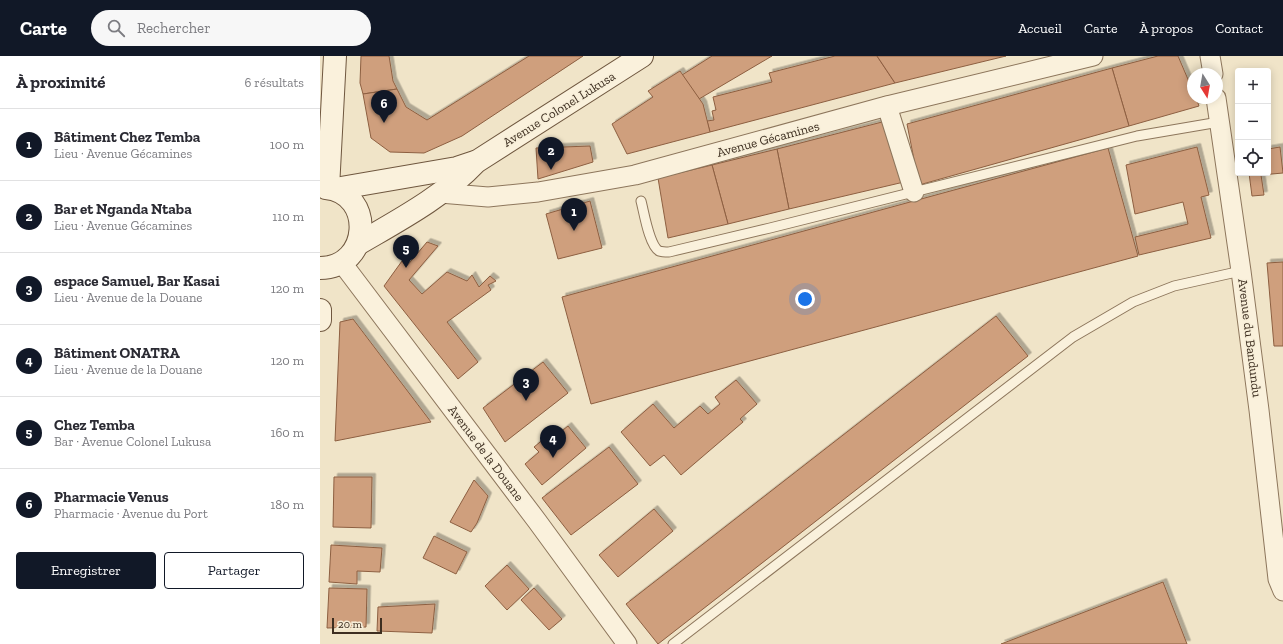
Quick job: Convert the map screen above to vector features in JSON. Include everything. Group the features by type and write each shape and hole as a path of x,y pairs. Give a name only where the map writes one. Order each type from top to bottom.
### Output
{"main road":[{"path":"320,268 342,263 351,255 358,244 362,228 358,212 349,198 327,188 335,56"},
{"name":"Avenue Colonel Lukusa","path":"358,244 404,217 440,193 463,175 476,162 642,56"},
{"name":"Avenue Colonel Lukusa","path":"327,188 458,168 476,162"},
{"path":"320,310 320,320"}],"street":[{"name":"Avenue Gécamines","path":"440,193 488,197 538,192 635,175 887,106 1092,56"},
{"path":"1210,56 1212,68"},
{"name":"Avenue du Bandundu","path":"1217,104 1241,271 1281,585"},
{"path":"887,106 914,192"},
{"name":"Avenue de la Douane","path":"342,263 537,521 627,644"}],"lane":[{"path":"641,201 649,233 656,247 660,251 669,252 1137,136 1219,122"},
{"path":"673,644 1073,337 1133,302 1174,286 1241,271"}],"building":[{"path":"361,56 389,56 393,81 397,89 363,94 360,83"},
{"path":"529,56 583,56 462,136 424,153 390,152 371,138 363,94 397,89 406,107 427,120"},
{"path":"712,56 772,56 699,99 682,75"},
{"path":"835,56 877,56 895,83 710,132 707,121 714,120 712,111 716,110 713,97 772,82 769,73"},
{"path":"877,56 1006,56 895,83"},
{"path":"1158,56 1178,56 1187,77 1187,104 1198,104 1199,106 1129,126 1112,68"},
{"path":"1112,68 1129,126 919,185 907,124"},
{"path":"680,71 703,104 710,132 627,154 612,124 653,97 648,91"},
{"path":"886,121 904,182 789,209 777,149"},
{"path":"590,146 593,162 538,179 536,148"},
{"path":"1197,147 1209,195 1201,197 1211,238 1139,255 1135,237 1188,224 1183,202 1135,214 1126,165"},
{"path":"1280,147 1283,173 1271,174 1271,148"},
{"path":"1108,148 1138,256 591,404 562,297"},
{"path":"777,149 789,209 728,224 712,165"},
{"path":"712,165 728,224 668,238 658,178"},
{"path":"1249,176 1261,176 1264,195 1252,196"},
{"path":"590,201 602,248 558,259 546,214"},
{"path":"427,242 438,246 409,280 422,294 447,272 467,281 472,275 479,287 490,276 496,281 488,285 491,290 447,322 478,362 458,379 384,286 402,261 406,267"},
{"path":"1283,262 1283,346 1274,346 1267,263"},
{"path":"996,316 1028,356 658,644 626,604"},
{"path":"353,319 431,422 335,441 340,322"},
{"path":"543,362 568,393 505,442 483,408"},
{"path":"736,380 757,404 740,419 743,422 681,475 664,455 650,466 621,432 653,404 674,428 700,406 708,414 720,404 715,397"},
{"path":"568,426 586,448 542,485 525,464 539,452 534,447 550,434 553,438"},
{"path":"609,447 638,484 571,535 542,498"},
{"path":"334,477 372,477 371,528 333,527"},
{"path":"474,480 488,496 477,523 471,532 450,522"},
{"path":"654,509 673,531 618,577 599,555"},
{"path":"434,536 467,552 456,574 423,558"},
{"path":"331,545 382,548 380,572 357,571 357,584 329,582"},
{"path":"507,565 529,589 507,610 485,586"},
{"path":"1163,582 1187,644 1001,644"},
{"path":"329,588 367,589 366,627 327,628"},
{"path":"534,588 562,619 549,630 521,600"},
{"path":"435,604 432,633 377,631 378,607"}],"place":[{"name":"Pharmacie Venus","path":"384,123"},
{"name":"Bar et Nganda Ntaba","path":"551,170"},
{"name":"Bâtiment Chez Temba","path":"574,231"},
{"name":"Chez Temba","path":"406,268"},
{"name":"espace Samuel, Bar Kasai","path":"526,401"},
{"name":"Bâtiment ONATRA","path":"553,458"}]}
